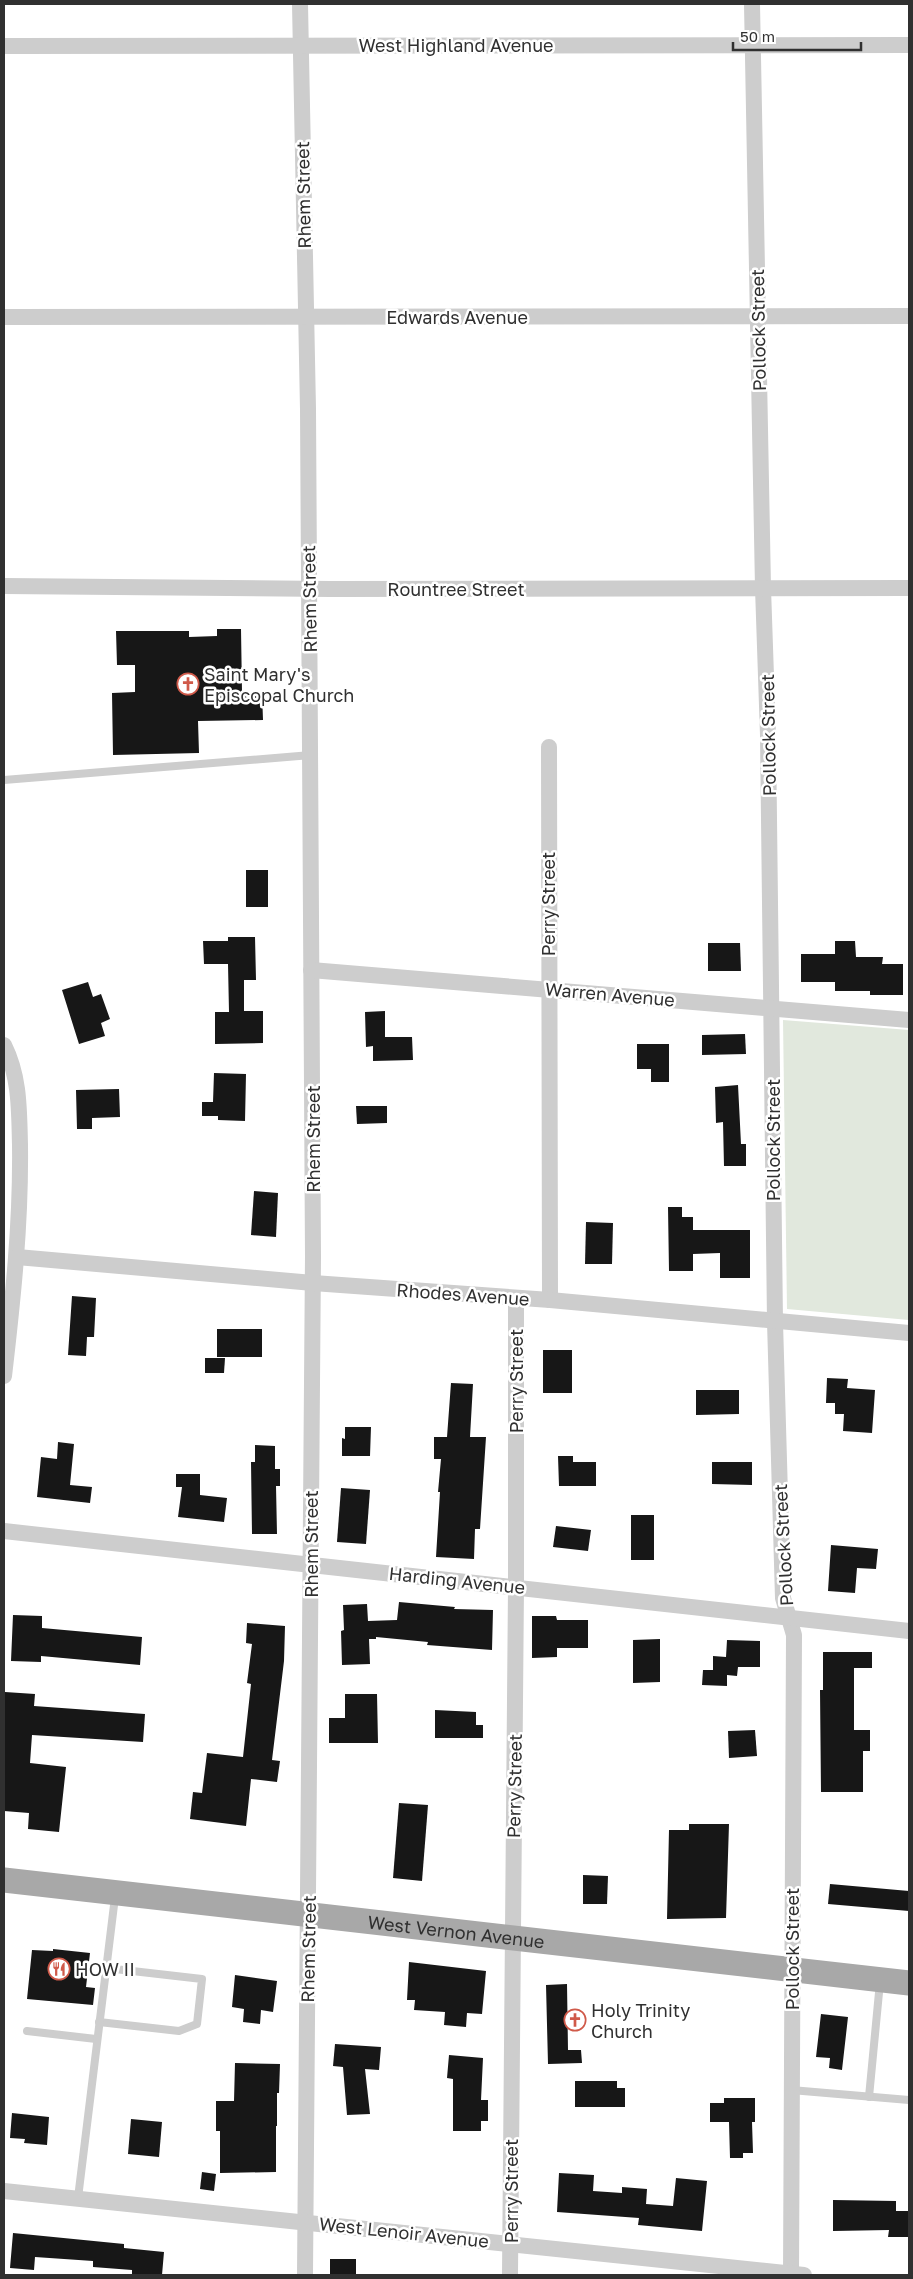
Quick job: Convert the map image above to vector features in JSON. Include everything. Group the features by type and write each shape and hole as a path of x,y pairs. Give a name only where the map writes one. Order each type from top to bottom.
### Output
{"main road":[{"name":"West Vernon Avenue","path":"4,1880 512,1940 909,1984"}],"street":[{"name":"Rhem Street","path":"300,4 311,755 313,1283 305,2275"},
{"name":"Pollock Street","path":"752,4 763,588 768,735 775,1322 783,1598 794,1635 791,2090 796,2275"},
{"name":"West Highland Avenue","path":"4,46 909,45"},
{"name":"Edwards Avenue","path":"4,317 909,316"},
{"name":"Rountree Street","path":"4,586 909,588"},
{"name":"Perry Street","path":"549,747 550,1300"},
{"name":"Warren Avenue","path":"312,970 909,1020"},
{"path":"4,1045 14,1070 19,1098 20,1177 17,1257 4,1376"},
{"name":"Rhodes Avenue","path":"17,1257 313,1283 550,1300 909,1333"},
{"name":"Perry Street","path":"510,2275 516,1586 516,1298"},
{"name":"Harding Avenue","path":"4,1531 516,1586 909,1631"},
{"name":"West Lenoir Avenue","path":"4,2190 796,2275"}],"lane":[{"path":"4,780 311,755"},
{"path":"78,2198 115,1894"},
{"path":"99,2022 179,2031 197,2024 202,1979 106,1968"},
{"path":"869,2097 880,1980"},
{"path":"27,2031 96,2040"},
{"path":"791,2090 909,2100"}],"shaded area":[{"path":"783,1020 909,1030 909,1320 787,1309"}],"building":[{"name":"Saint Mary's Episcopal Church","path":"217,629 241,629 242,692 262,692 263,720 198,721 199,753 113,755 112,693 135,692 135,665 117,665 116,631 189,631 189,637 217,636"},
{"path":"246,870 268,870 268,907 246,907"},
{"path":"228,937 255,937 256,980 244,980 244,1011 263,1011 263,1043 215,1044 215,1012 229,1012 228,964 204,964 203,941 228,941"},
{"path":"835,941 855,941 856,957 883,957 882,964 903,964 903,995 870,995 870,991 835,991 835,982 801,982 801,954 835,954"},
{"path":"708,943 740,943 741,971 708,971"},
{"path":"88,982 93,997 101,994 110,1019 101,1023 105,1036 79,1044 62,990"},
{"path":"385,1011 385,1037 412,1037 413,1060 373,1061 373,1046 366,1047 365,1012"},
{"path":"745,1034 746,1054 702,1055 702,1035"},
{"path":"637,1044 669,1044 669,1082 651,1082 651,1069 637,1069"},
{"path":"214,1073 246,1074 245,1121 218,1120 218,1116 202,1116 202,1102 213,1102"},
{"path":"738,1085 741,1144 746,1144 746,1166 724,1166 723,1122 716,1123 715,1087"},
{"path":"119,1089 120,1117 92,1118 92,1129 77,1129 76,1090"},
{"path":"356,1106 387,1106 387,1123 357,1124"},
{"path":"254,1191 278,1193 276,1237 251,1235"},
{"path":"668,1207 682,1207 682,1217 693,1217 693,1230 750,1230 750,1278 720,1278 720,1253 693,1254 693,1271 669,1271"},
{"path":"586,1222 613,1223 612,1264 585,1264"},
{"path":"72,1296 96,1298 94,1337 87,1337 86,1356 68,1355"},
{"path":"217,1329 262,1329 262,1357 217,1357"},
{"path":"543,1350 572,1350 572,1393 543,1393"},
{"path":"205,1358 225,1358 224,1373 205,1373"},
{"path":"827,1378 848,1379 847,1388 875,1390 872,1433 843,1431 844,1414 835,1414 835,1403 826,1403"},
{"path":"451,1383 473,1384 470,1437 486,1437 480,1529 475,1529 474,1559 436,1557 441,1459 434,1459 434,1437 447,1437"},
{"path":"696,1390 739,1390 739,1414 696,1415"},
{"path":"345,1427 371,1427 370,1456 342,1456 342,1438 345,1439"},
{"path":"58,1442 74,1444 70,1485 92,1487 90,1503 37,1497 41,1457 57,1459"},
{"path":"255,1445 275,1446 275,1469 280,1469 280,1486 276,1486 277,1534 252,1534 251,1462 255,1462"},
{"path":"558,1456 573,1456 573,1462 596,1462 596,1486 559,1486"},
{"path":"712,1462 752,1462 752,1485 712,1484"},
{"path":"176,1474 200,1474 200,1495 227,1498 224,1522 178,1517 182,1487 176,1487"},
{"path":"341,1488 370,1490 366,1544 337,1542"},
{"path":"631,1515 654,1515 654,1560 631,1560"},
{"path":"556,1526 591,1530 588,1551 553,1547"},
{"path":"831,1545 878,1549 876,1569 857,1568 855,1593 828,1591"},
{"path":"399,1602 455,1607 454,1609 493,1610 492,1650 427,1645 428,1642 376,1637 376,1639 369,1639 370,1664 342,1665 341,1631 344,1630 343,1605 367,1604 368,1621 397,1620"},
{"path":"13,1615 42,1616 42,1628 142,1637 140,1665 41,1656 41,1662 11,1661"},
{"path":"532,1616 556,1616 557,1620 588,1620 588,1648 557,1648 557,1657 532,1658"},
{"path":"247,1623 285,1626 284,1661 272,1760 280,1761 277,1782 251,1779 246,1826 190,1819 193,1792 202,1793 207,1753 243,1757 251,1684 247,1683 252,1644 246,1643"},
{"path":"660,1639 660,1682 633,1683 633,1640"},
{"path":"727,1640 760,1641 760,1667 738,1667 737,1676 727,1675 727,1686 702,1685 703,1670 713,1670 713,1656 726,1657"},
{"path":"823,1652 872,1652 872,1668 854,1668 854,1730 870,1730 870,1751 863,1751 863,1792 821,1792 820,1690 823,1690"},
{"path":"5,1692 35,1694 34,1706 145,1714 143,1742 32,1735 30,1763 66,1767 59,1832 28,1829 29,1813 4,1811"},
{"path":"345,1694 377,1694 378,1743 329,1743 329,1718 345,1718"},
{"path":"435,1710 476,1712 476,1725 483,1725 483,1738 435,1738"},
{"path":"755,1730 757,1756 729,1758 728,1731"},
{"path":"399,1803 428,1805 422,1881 393,1878"},
{"path":"689,1824 729,1824 726,1918 667,1919 669,1830 689,1830"},
{"path":"583,1875 608,1876 607,1904 583,1904"},
{"path":"830,1884 909,1891 909,1911 828,1904"},
{"path":"53,1949 90,1953 86,1987 95,1988 93,2005 27,1999 32,1950 53,1951"},
{"path":"409,1962 486,1971 482,2014 467,2013 466,2027 444,2025 445,2012 414,2010 415,2000 407,2000"},
{"path":"235,1975 277,1981 273,2012 261,2010 260,2024 243,2022 244,2009 232,2007"},
{"path":"567,1984 568,2050 581,2050 582,2063 548,2064 546,1985"},
{"path":"821,2014 848,2017 842,2070 829,2068 830,2058 816,2057"},
{"path":"335,2044 381,2047 379,2070 365,2069 370,2114 347,2115 343,2067 333,2066"},
{"path":"449,2055 483,2058 481,2100 488,2100 488,2121 481,2121 481,2131 453,2131 453,2079 447,2078"},
{"path":"235,2063 280,2064 279,2093 277,2093 276,2172 220,2173 220,2131 216,2131 216,2101 234,2101"},
{"path":"575,2081 617,2081 617,2088 625,2088 625,2107 575,2107"},
{"path":"724,2098 755,2098 755,2122 752,2122 753,2153 743,2153 743,2158 730,2158 729,2122 710,2122 710,2103 724,2103"},
{"path":"12,2113 49,2117 47,2145 24,2143 25,2139 10,2138"},
{"path":"131,2119 162,2122 159,2157 128,2154"},
{"path":"202,2172 216,2174 214,2191 200,2189"},
{"path":"559,2173 594,2175 593,2191 622,2193 622,2187 647,2189 646,2204 673,2206 676,2178 707,2181 702,2231 638,2225 639,2218 557,2212"},
{"path":"833,2200 896,2201 896,2211 909,2211 909,2237 888,2237 889,2230 833,2231"},
{"path":"13,2233 124,2244 124,2248 164,2252 162,2275 132,2275 132,2270 93,2267 93,2261 35,2257 34,2270 10,2268"},
{"path":"330,2259 356,2259 356,2275 330,2275"}],"place":[{"name":"Saint Mary's Episcopal Church","path":"188,684"},
{"name":"HOW II","path":"59,1969"},
{"name":"Holy Trinity Church","path":"575,2020"}]}
